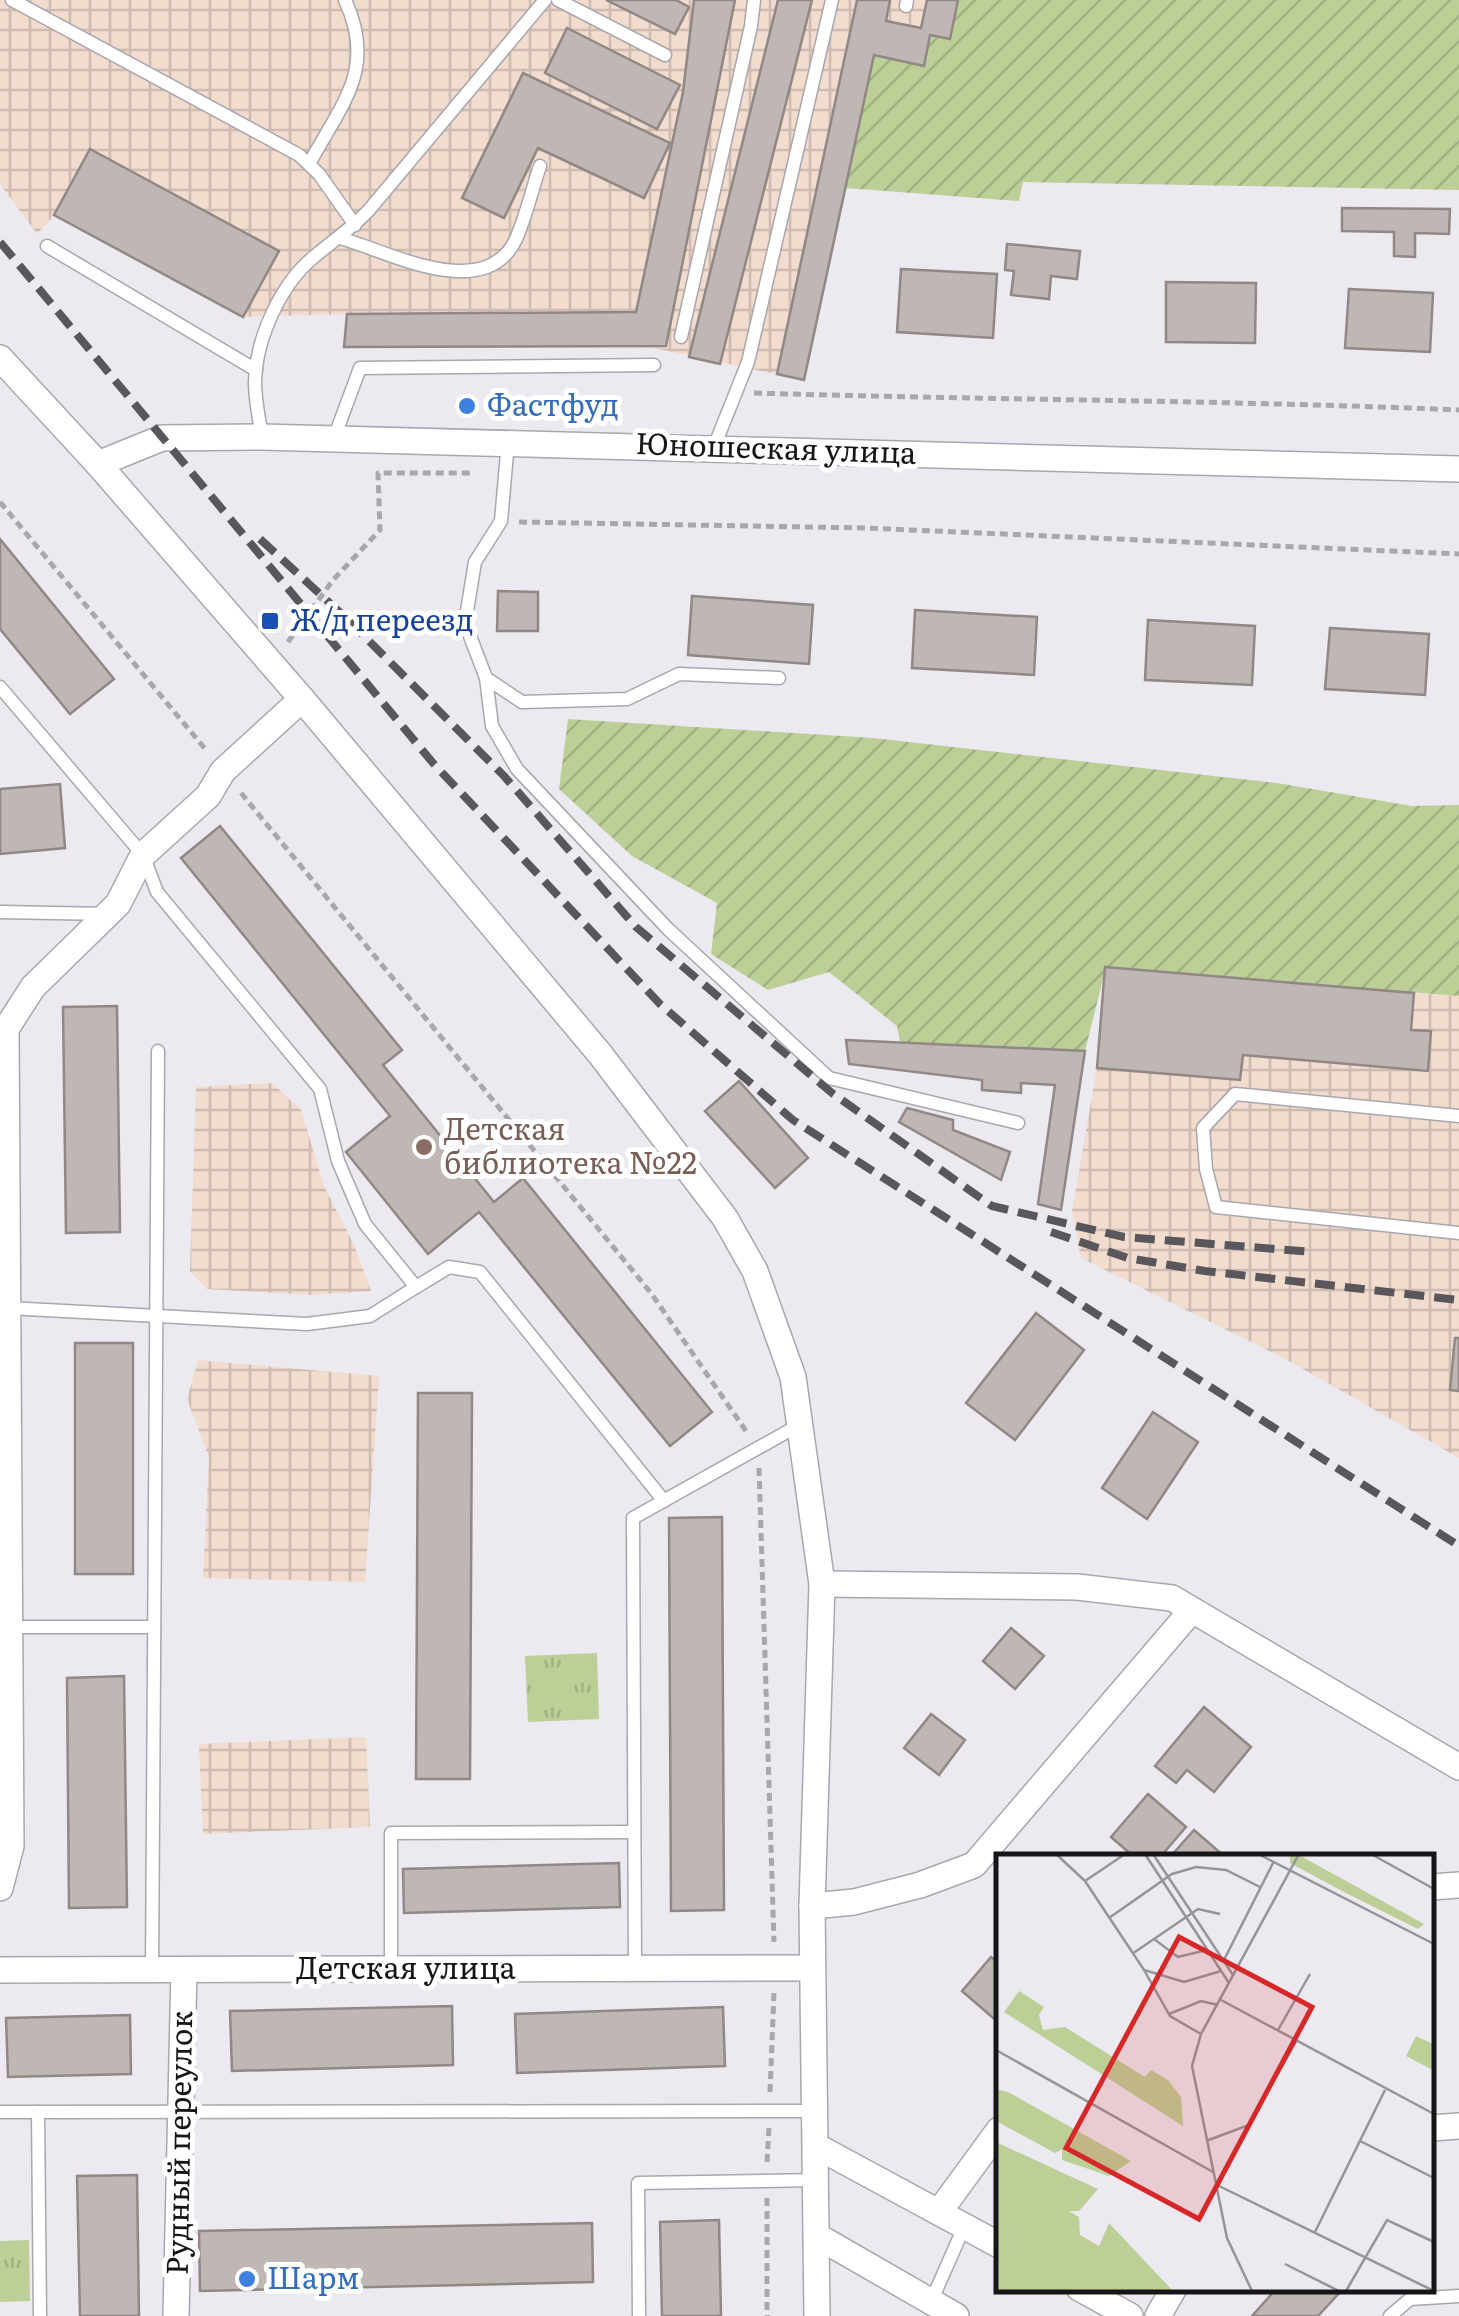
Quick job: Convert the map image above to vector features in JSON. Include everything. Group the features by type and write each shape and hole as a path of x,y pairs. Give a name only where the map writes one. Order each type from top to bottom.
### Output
{"street":[{"path":"3,366 98,464 272,664 600,1054 725,1218 755,1270 794,1377 822,1584 812,1906 817,2316"},
{"name":"Юношеская улица","path":"98,464 162,438 262,436 1459,469"},
{"path":"0,1888 11,1846 10,1627 5,1529 6,1029 33,987 118,904 144,855 208,796 223,771 302,699"},
{"path":"822,1584 1078,1587 1172,1598 1459,1767"},
{"path":"812,1906 854,1902 974,1866 1192,1610"},
{"path":"1434,1887 1459,1885"},
{"name":"Детская улица","path":"0,1970 812,1968"},
{"name":"Рудный переулок","path":"176,2316 184,1970"},
{"path":"1434,2128 1459,2126"},
{"path":"938,2212 996,2134"},
{"path":"816,2146 996,2244"},
{"path":"817,2236 956,2316"},
{"path":"1084,2291 1130,2316"},
{"path":"1158,2316 1172,2291"}],"lane":[{"path":"12,0 287,148 309,164 355,224"},
{"path":"309,164 358,73 358,35 345,0"},
{"path":"262,436 256,370 260,347 284,292 315,255 355,224 545,0"},
{"path":"558,0 665,55"},
{"path":"681,337 752,26 754,0"},
{"path":"714,447 748,362 832,0"},
{"path":"340,238 440,270 484,268 507,253 515,240 540,166"},
{"path":"47,246 256,370"},
{"path":"334,438 360,368 654,365"},
{"path":"508,442 501,522 476,562 466,623 486,678 492,726 517,769 668,930 828,1078 1018,1124"},
{"path":"486,678 522,702 627,698 678,674 779,678"},
{"path":"0,687 144,855 158,892 320,1088 338,1161 365,1224 416,1287"},
{"path":"0,912 107,914"},
{"path":"152,1970 158,1050"},
{"path":"1459,1116 1236,1094 1203,1128 1206,1169 1216,1207 1459,1232"},
{"path":"8,1308 307,1324 370,1316 449,1266 480,1272 664,1501"},
{"path":"635,1968 633,1518 802,1423"},
{"path":"10,1627 154,1627"},
{"path":"391,1969 390,1833 634,1832"},
{"path":"0,2112 815,2111"},
{"path":"38,2112 40,2316"},
{"path":"639,2316 638,2182 816,2180"},
{"path":"931,2302 964,2226"},
{"path":"1390,2316 1410,2299 1459,2296"}],"path":[{"path":"736,392 993,400 1266,402 1459,410"},
{"path":"272,664 333,580 380,530 378,473 474,473"},
{"path":"0,502 652,1293 758,1448 774,1968 767,2316"},
{"path":"501,522 866,528 1459,554"}],"shaded area":[{"path":"0,0 958,0 950,39 924,66 874,56 804,380 640,345 344,347 346,314 243,317 54,215 37,234 0,184"},
{"path":"1105,967 1459,996 1459,1458 1289,1361 1081,1258 1072,1211 1097,1068"},
{"path":"272,1083 301,1110 324,1186 355,1247 371,1291 312,1295 207,1289 190,1271 196,1087"},
{"path":"198,1360 379,1376 365,1582 203,1578 209,1457 187,1399"},
{"path":"366,1737 370,1827 203,1834 199,1744"}],"green space":[{"path":"958,0 1459,0 1459,190 1023,182 1019,201 846,188 874,55 924,66 930,35 950,39"},
{"path":"568,719 873,738 1277,783 1412,806 1459,805 1459,996 1106,967 1085,1051 900,1042 897,1026 829,972 768,990 711,954 717,903 632,856 559,789"},
{"path":"597,1653 599,1719 528,1722 525,1656"},
{"path":"29,2240 30,2301 0,2302 0,2241"}],"building":[{"path":"606,0 676,0 689,7 675,34"},
{"path":"694,0 735,0 666,346 344,347 347,314 636,312 683,92"},
{"path":"778,0 812,0 720,364 689,357"},
{"path":"857,0 890,0 886,21 921,28 927,0 958,0 950,39 930,35 924,66 874,55 804,380 777,374"},
{"path":"567,28 680,85 657,129 545,73"},
{"path":"523,73 670,143 644,198 538,148 504,218 462,198"},
{"path":"90,149 279,251 243,317 54,215"},
{"path":"1342,208 1450,209 1449,234 1415,233 1415,257 1394,256 1394,232 1342,231"},
{"path":"1007,244 1080,251 1077,279 1051,276 1049,299 1011,295 1014,271 1005,270"},
{"path":"901,269 997,274 993,338 897,332"},
{"path":"1166,282 1256,283 1255,343 1166,342"},
{"path":"1349,289 1433,293 1430,352 1345,348"},
{"path":"0,539 114,679 70,714 0,629"},
{"path":"498,591 538,592 538,631 497,631"},
{"path":"692,596 813,605 809,664 688,655"},
{"path":"915,610 1037,617 1034,675 912,668"},
{"path":"1148,620 1255,626 1252,685 1145,680"},
{"path":"1330,628 1429,634 1425,695 1325,689"},
{"path":"60,784 65,848 0,854 0,789"},
{"path":"220,826 402,1050 383,1065 494,1202 523,1178 712,1412 670,1446 479,1212 428,1254 346,1152 390,1116 181,858"},
{"path":"1105,967 1414,993 1411,1030 1431,1031 1428,1071 1243,1055 1240,1080 1097,1068"},
{"path":"117,1006 120,1232 66,1233 63,1007"},
{"path":"846,1040 1085,1051 1061,1210 1038,1204 1055,1085 1021,1083 1021,1093 982,1090 982,1080 849,1064"},
{"path":"739,1081 808,1158 775,1188 705,1111"},
{"path":"907,1108 953,1120 953,1130 1010,1152 1001,1180 899,1122"},
{"path":"1036,1313 1084,1350 1015,1440 966,1403"},
{"path":"1455,1338 1459,1338 1459,1391 1450,1390"},
{"path":"75,1343 133,1343 133,1574 75,1574"},
{"path":"418,1393 472,1393 470,1779 416,1779"},
{"path":"1153,1412 1198,1442 1147,1519 1102,1488"},
{"path":"722,1517 724,1910 671,1911 669,1518"},
{"path":"1011,1628 1044,1656 1015,1689 983,1661"},
{"path":"124,1676 127,1907 69,1908 67,1678"},
{"path":"1204,1707 1251,1747 1214,1792 1187,1770 1176,1783 1155,1766"},
{"path":"931,1714 965,1740 939,1775 904,1748"},
{"path":"1148,1794 1186,1827 1163,1854 1131,1854 1111,1837"},
{"path":"1194,1830 1222,1854 1173,1854"},
{"path":"619,1863 620,1907 404,1913 403,1869"},
{"path":"991,1957 996,1961 996,2020 962,1991"},
{"path":"452,2006 453,2065 232,2071 230,2011"},
{"path":"723,2007 725,2066 517,2073 515,2014"},
{"path":"130,2015 131,2074 8,2077 6,2018"},
{"path":"137,2175 139,2316 80,2316 77,2176"},
{"path":"719,2220 721,2316 662,2316 660,2222"},
{"path":"592,2223 593,2282 200,2291 199,2231"},
{"path":"1274,2291 1341,2291 1318,2316 1252,2316"}],"railway":[{"path":"0,242 433,763 660,1004 793,1120 1459,1546"},
{"path":"260,539 345,617 504,776 636,927 832,1093 992,1206 1124,1237 1313,1252"},
{"path":"1051,1232 1128,1258 1205,1271 1459,1300"}],"place":[{"name":"Фастфуд","path":"467,406"},
{"name":"Ж/д переезд","path":"270,621"},
{"name":"Детская библиотека №22","path":"424,1147"},
{"name":"Шарм","path":"247,2279"}]}
